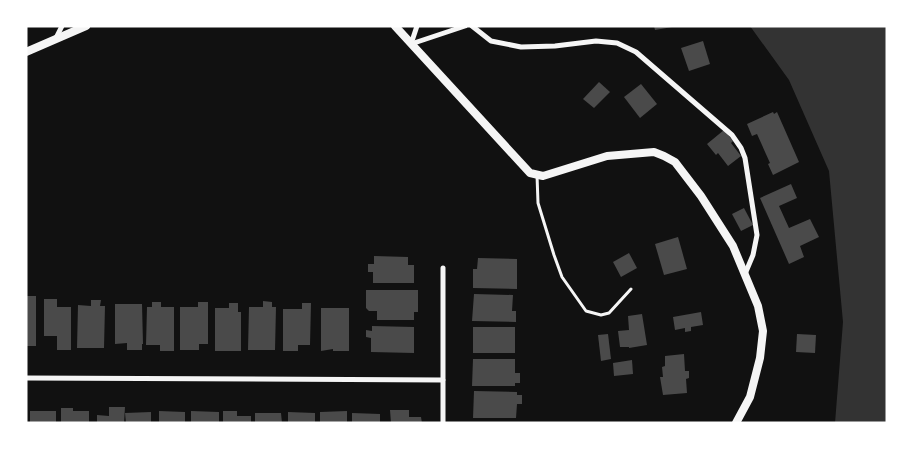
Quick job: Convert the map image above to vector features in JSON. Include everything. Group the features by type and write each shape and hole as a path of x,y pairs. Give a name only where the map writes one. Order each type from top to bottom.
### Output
{"street":[{"path":"56,38 62,26"},
{"path":"26,52 86,26"},
{"path":"394,26 530,173 543,176 607,156 654,152 675,162 701,196 733,246 758,306 763,331 760,358 750,397 736,423"},
{"path":"411,44 417,26"},
{"path":"411,44 465,26"},
{"path":"472,26 491,41 521,47 555,46 596,41 617,43 636,52 732,135 741,148 744,158 757,235 753,255 745,274"},
{"path":"443,268 443,423"},
{"path":"26,378 443,380"}],"lane":[{"path":"537,174 538,203 554,255 562,277 586,311 601,315 610,313 631,289"}],"shaded area":[{"path":"750,26 887,26 887,423 835,423 843,322 829,171 789,80"}],"building":[{"path":"654,26 672,26 672,27 655,30"},
{"path":"703,41 710,64 689,71 681,48"},
{"path":"599,82 610,92 594,108 583,99"},
{"path":"641,84 657,104 640,118 624,97"},
{"path":"773,112 774,114 777,112 799,162 773,175 768,164 770,163 757,134 752,136 747,124"},
{"path":"724,130 733,141 731,143 741,156 728,166 718,153 716,155 707,144"},
{"path":"791,184 797,198 779,206 789,228 810,219 819,237 800,246 804,257 789,264 760,198"},
{"path":"744,208 753,225 741,231 732,214"},
{"path":"678,237 687,269 664,275 655,244"},
{"path":"629,253 637,268 621,277 613,262"},
{"path":"374,256 408,257 408,265 414,265 414,283 373,283 373,272 368,272 368,264 374,264"},
{"path":"478,258 517,259 517,289 473,288 473,269 477,269"},
{"path":"366,290 418,290 418,312 414,312 414,320 377,320 377,311 369,311 366,308"},
{"path":"474,294 513,295 512,311 516,311 516,322 472,321"},
{"path":"26,296 36,296 36,346 26,346"},
{"path":"44,299 57,299 57,307 71,307 71,350 57,350 57,336 44,336"},
{"path":"91,300 101,300 100,306 105,306 104,348 77,348 78,305 91,306"},
{"path":"263,301 272,302 272,307 276,307 275,350 248,350 249,307 263,307"},
{"path":"152,302 161,302 161,307 174,307 174,351 160,351 160,345 146,345 147,307 152,307"},
{"path":"198,302 208,302 208,344 199,344 199,350 180,350 180,307 198,307"},
{"path":"229,303 238,303 238,312 241,312 241,351 215,351 215,308 229,308"},
{"path":"302,303 311,303 310,345 298,345 298,351 283,351 283,309 302,309"},
{"path":"115,304 142,304 142,350 127,350 127,343 115,344"},
{"path":"321,308 349,308 349,351 333,351 333,349 321,351"},
{"path":"701,312 703,325 691,327 691,331 685,332 685,328 675,330 673,317"},
{"path":"642,314 647,345 629,348 620,347 618,331 629,330 628,316"},
{"path":"372,326 414,327 414,353 371,352 371,338 366,337 366,330 372,331"},
{"path":"473,327 515,327 515,353 473,353"},
{"path":"608,334 611,359 601,361 598,335"},
{"path":"797,334 816,335 815,353 796,352"},
{"path":"684,354 685,371 689,371 689,378 686,379 687,393 663,395 660,377 663,377 662,367 665,366 665,356"},
{"path":"473,359 515,359 515,373 520,373 520,383 515,383 515,386 472,386"},
{"path":"632,360 633,374 614,376 613,363"},
{"path":"474,391 517,392 517,395 522,395 522,404 517,404 516,418 473,418"},
{"path":"109,407 125,407 124,423 97,423 97,415 109,416"},
{"path":"61,408 73,408 73,411 89,411 89,423 61,423"},
{"path":"390,410 409,410 409,417 421,417 422,423 391,423"},
{"path":"30,411 56,411 56,423 30,423"},
{"path":"159,411 185,412 185,423 159,423"},
{"path":"191,411 219,412 219,423 191,423"},
{"path":"223,411 237,411 237,416 251,416 251,423 223,423"},
{"path":"347,411 347,423 320,423 320,412"},
{"path":"151,412 151,423 126,423 125,413"},
{"path":"288,412 315,413 315,423 288,423"},
{"path":"255,413 281,413 282,423 255,423"},
{"path":"352,413 380,414 380,423 352,423"}]}
